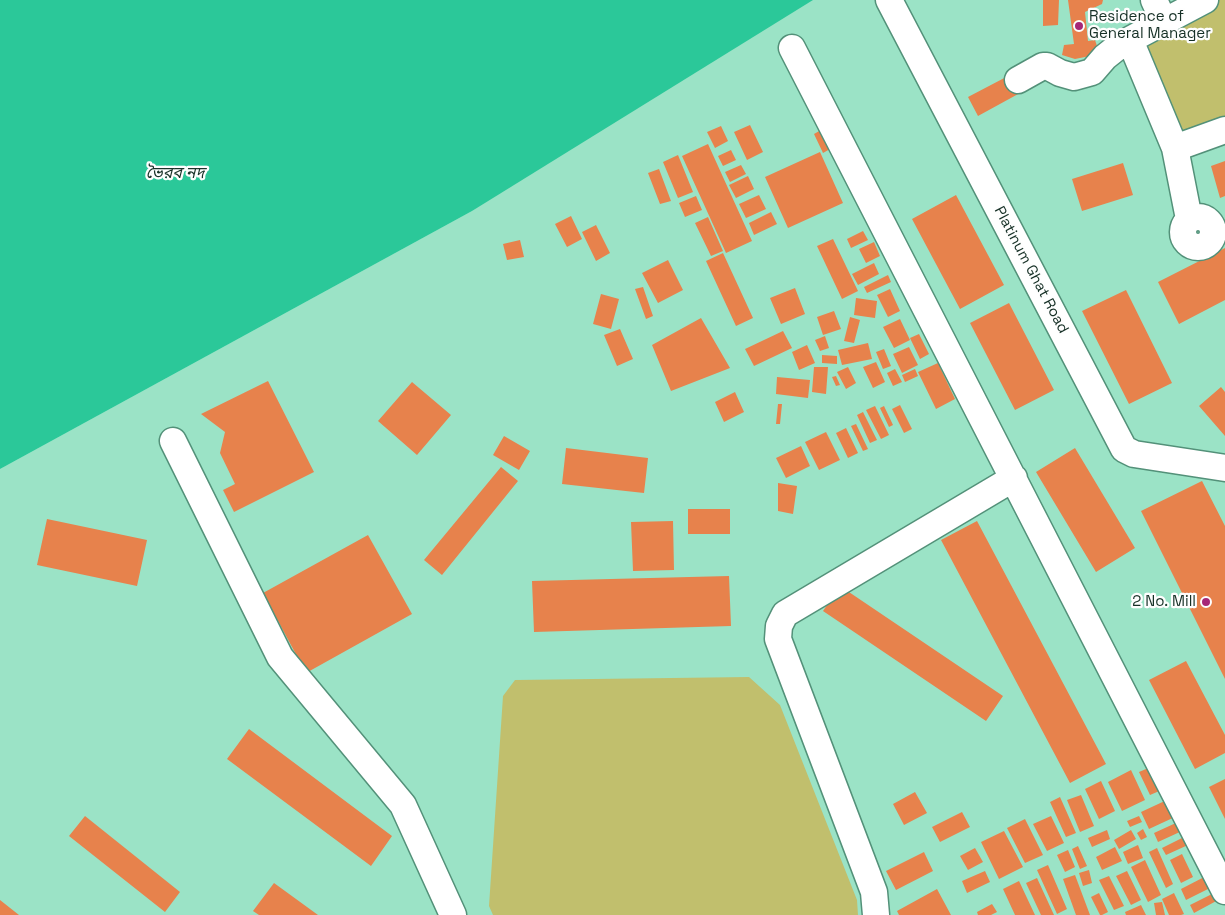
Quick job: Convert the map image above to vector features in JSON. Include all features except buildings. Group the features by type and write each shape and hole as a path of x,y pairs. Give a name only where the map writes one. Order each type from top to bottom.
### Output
{"street":[{"name":"Platinum Ghat Road","path":"889,0 1124,449 1134,454 1225,468"},
{"path":"1018,80 1043,66 1074,77 1092,72 1112,50 1130,40 1159,11 1205,0"},
{"path":"1130,40 1175,148 1189,219"},
{"path":"792,48 1225,891"},
{"path":"1175,148 1225,130"},
{"path":"173,441 280,657 403,805 452,915"},
{"path":"876,915 874,892 778,639 778,626 785,614 1014,478"}],"shaded area":[{"path":"791,0 1225,0 1225,915 0,915 0,469 472,211"},
{"path":"1216,0 1225,0 1225,124 1181,140 1141,43"},
{"path":"749,677 780,705 857,900 858,915 493,915 489,906 503,696 515,680"}],"water":[{"name":"ভৈরব নদ","path":"0,0 813,0 472,211 0,469"}],"place":[{"name":"Residence of General Manager","path":"1079,26"},
{"name":"2 No. Mill","path":"1206,602"}]}
